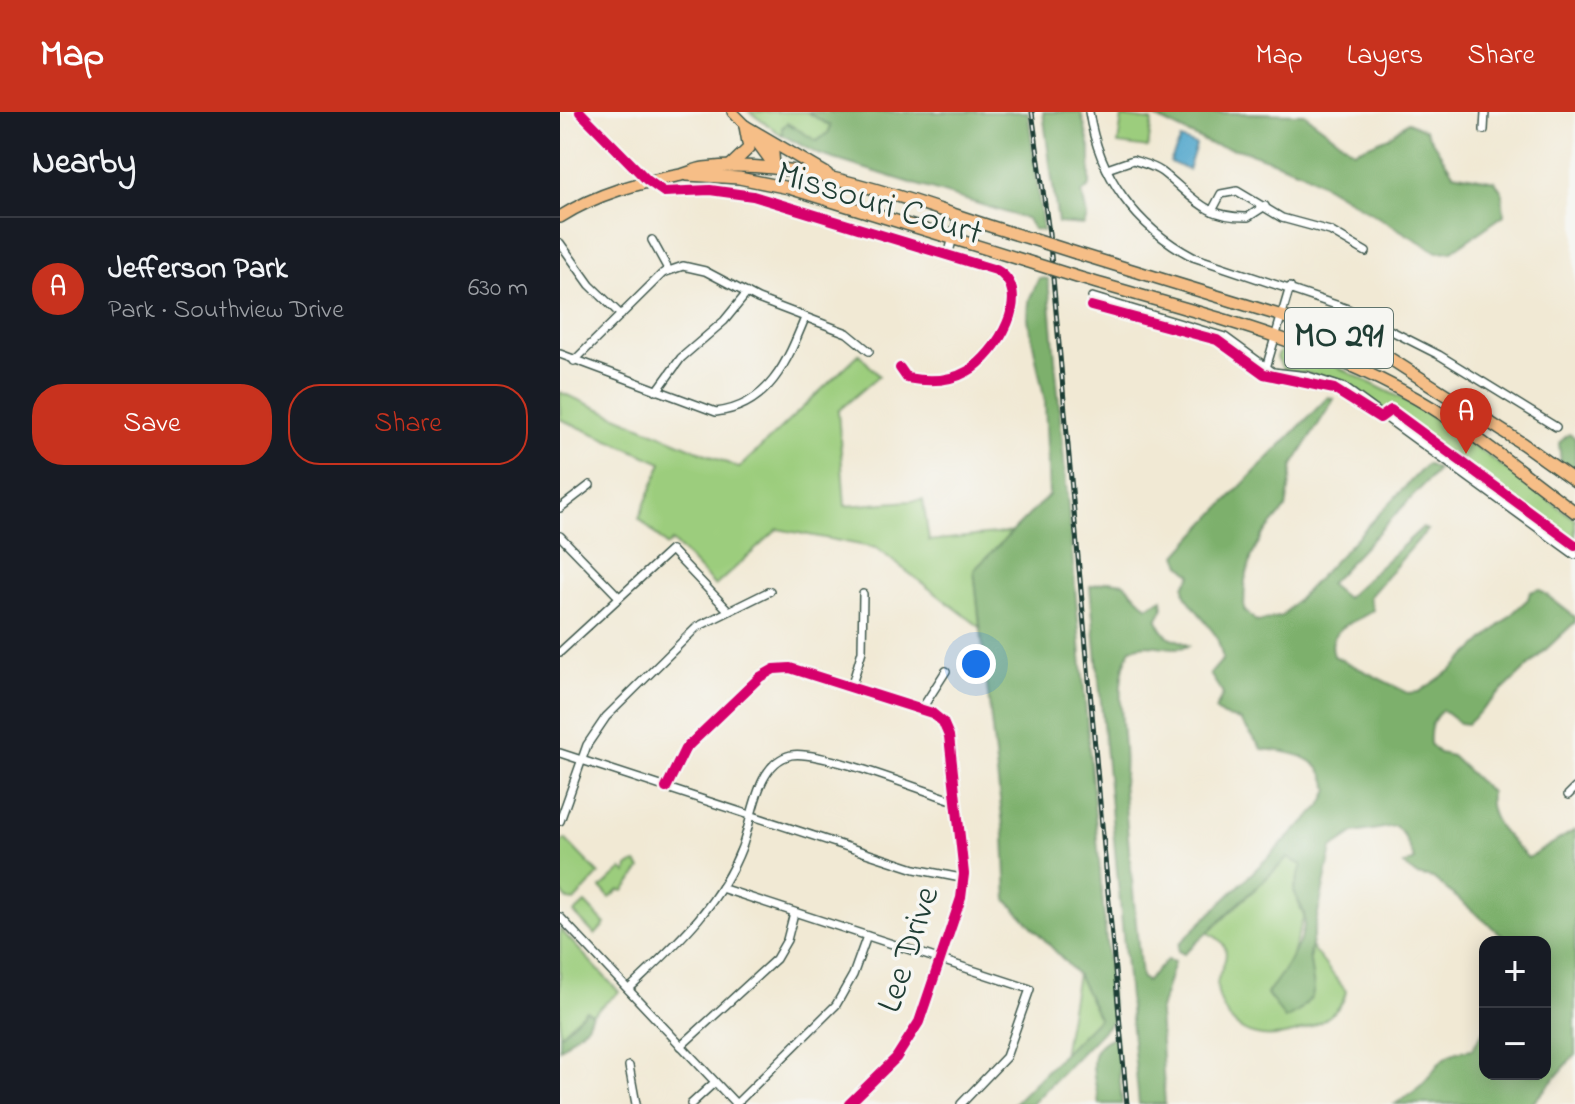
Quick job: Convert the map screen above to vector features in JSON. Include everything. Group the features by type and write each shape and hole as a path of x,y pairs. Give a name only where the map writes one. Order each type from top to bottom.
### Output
{"highway":[{"path":"730,166 749,148 745,126"},
{"path":"745,126 836,179"},
{"name":"MO 291","path":"560,217 603,194 647,180 730,166 775,168 836,179 1282,316 1386,356 1575,481"},
{"path":"755,180 772,174 775,168 803,193"},
{"name":"MO 291","path":"684,174 755,180 803,193 1276,336 1354,369 1446,417 1575,512"}],"main road":[{"path":"732,112 774,153 775,168"}],"street":[{"path":"580,112 647,180"},
{"path":"1089,112 1107,169 1125,201 1151,229 1193,257 1290,287 1348,309 1439,355 1556,427"},
{"path":"1484,130 1485,112"},
{"path":"1107,169 1128,160 1153,168 1194,203 1212,211 1248,217 1265,206"},
{"name":"Missouri Court","path":"647,180 664,192 710,190 771,201 996,270 1008,279 1014,291 1005,328 989,354 961,374 918,380 907,378 900,368"},
{"path":"1212,211 1218,197 1232,190 1247,194 1289,221 1330,231 1366,252"},
{"name":"Missouri Court","path":"948,256 958,218"},
{"path":"652,240 668,269"},
{"path":"560,243 590,285 621,315"},
{"path":"574,361 668,269 691,267 805,318 847,333 869,351"},
{"path":"1266,368 1290,287"},
{"path":"657,391 681,358 724,321 747,293"},
{"path":"1092,297 1225,337 1266,368 1345,388 1575,555"},
{"path":"560,354 716,412 726,411 756,398 778,375 805,318"},
{"path":"560,508 590,485"},
{"path":"560,536 619,597"},
{"path":"560,652 671,550 727,609"},
{"path":"560,821 593,735 606,717 687,636 727,609 770,591"},
{"path":"851,688 862,651 863,594"},
{"path":"666,788 685,749 767,672 790,668 921,710 946,671"},
{"name":"Lee Drive","path":"849,1104 889,1066 909,1041 941,959 964,883 961,878 964,874 947,729 938,717 921,710"},
{"path":"560,753 915,869 961,878"},
{"path":"629,989 691,930 721,888 752,817 766,773 776,762 795,754 809,754 955,801"},
{"path":"1568,795 1575,788"},
{"path":"721,888 1030,989 1006,1057 961,1104"},
{"path":"681,1046 776,959 787,940 794,913"},
{"path":"560,917 736,1104 836,1005 853,975 867,936"},
{"path":"629,1066 636,1104"},
{"path":"691,1104 715,1082"}],"green space":[{"path":"749,112 807,112 830,126 829,132 817,142 782,128 782,135"},
{"path":"807,112 1028,112 1043,231 1033,229 1027,219 818,154 782,135 782,128 787,123 817,141 829,132 830,126"},
{"path":"1043,112 1081,112 1090,148 1090,186 1082,193 1087,217 1084,225 1058,223"},
{"path":"1144,112 1304,114 1354,151 1389,137 1408,122 1425,130 1453,173 1495,181 1502,192 1504,215 1452,251 1437,252 1302,172 1245,151 1210,144"},
{"path":"1122,117 1152,121 1148,148 1118,144"},
{"path":"1039,278 1048,279 1113,1020 1032,1104 1013,1104 1099,1018 1077,974 1007,900 1004,835 974,570 1049,495 1045,402 1028,319 1029,300"},
{"path":"1282,348 1327,362 1401,398 1444,424 1575,519 1575,550 1352,387 1329,378 1283,369 1277,357"},
{"path":"859,354 879,376 838,411 845,506 923,500 929,541 1013,532 974,570 980,627 876,548 778,529 715,586 672,541 667,546 639,518 662,463 560,419 560,392 739,468"},
{"path":"1328,397 1334,399 1293,465 1286,508 1262,536 1252,556 1245,580 1244,610 1257,622 1282,616 1427,464 1438,470 1329,584 1346,598 1422,528 1427,530 1369,597 1373,610 1338,631 1332,646 1334,656 1408,693 1419,692 1453,669 1528,599 1530,592 1539,589 1575,617 1575,622 1467,724 1459,723 1442,710 1433,722 1430,734 1430,744 1439,753 1452,756 1490,792 1495,821 1528,858 1575,830 1575,1055 1532,1104 1395,1104 1417,1089 1444,1058 1472,1049 1479,1038 1479,1080 1551,1080 1551,936 1503,936 1433,878 1416,875 1404,865 1415,860 1403,834 1395,826 1354,833 1332,848 1309,955 1314,988 1312,997 1299,1011 1285,1019 1267,993 1298,945 1304,923 1304,914 1294,890 1302,865 1288,858 1184,954 1178,951 1179,944 1321,806 1329,790 1325,778 1312,762 1294,754 1262,749 1240,720 1223,716 1215,710 1223,694 1210,674 1223,659 1217,637 1185,595 1184,586 1192,575 1181,565 1177,555"},
{"path":"1569,434 1575,438 1575,474 1561,464 1559,443"},
{"path":"1109,581 1124,583 1147,607 1162,599 1163,609 1157,620 1161,628 1167,636 1189,646 1146,645 1131,649 1121,680 1123,783 1141,977 1146,982 1167,960 1174,962 1159,1013 1165,1104 1139,1104 1090,586"},
{"path":"565,839 599,874 574,901 568,900 560,891 560,843"},
{"path":"1288,858 1303,865 1297,890 1304,916 1288,967 1267,994 1272,1001 1299,1011 1311,994 1311,947 1346,991 1340,1006 1319,1023 1295,1033 1256,1035 1235,1024 1222,1006 1217,984 1226,957 1225,948 1221,941 1208,933"},
{"path":"636,863 641,869 624,891 619,890 610,898 601,888 622,869 627,873 628,866"},
{"path":"585,903 605,924 595,935 574,913"},
{"path":"560,929 619,992 592,1014 586,1010 560,1035"},
{"path":"1077,974 1099,1018 1063,1055"},
{"path":"586,1010 592,1014 587,1025 560,1049 560,1035"},
{"path":"1116,1036 1122,1104 1099,1104 1094,1056 1105,1041"}],"water":[{"path":"1181,139 1196,145 1188,170 1170,162"}],"railway":[{"path":"1032,112 1049,233 1127,1104"}],"cycle path":[{"path":"580,112 647,180 664,192 710,190 753,196 996,270 1007,280 1012,293 1008,323 990,352 979,363 961,375 938,380 907,378 900,368"},
{"path":"1091,306 1217,340 1264,374 1334,389 1380,418 1391,410 1575,545"},
{"path":"666,788 685,749 760,677 774,669 790,668 932,713 943,722 949,736 964,874 961,898 919,1022 896,1058 849,1104"}],"place":[{"name":"Jefferson Park","path":"1466,454"}]}
